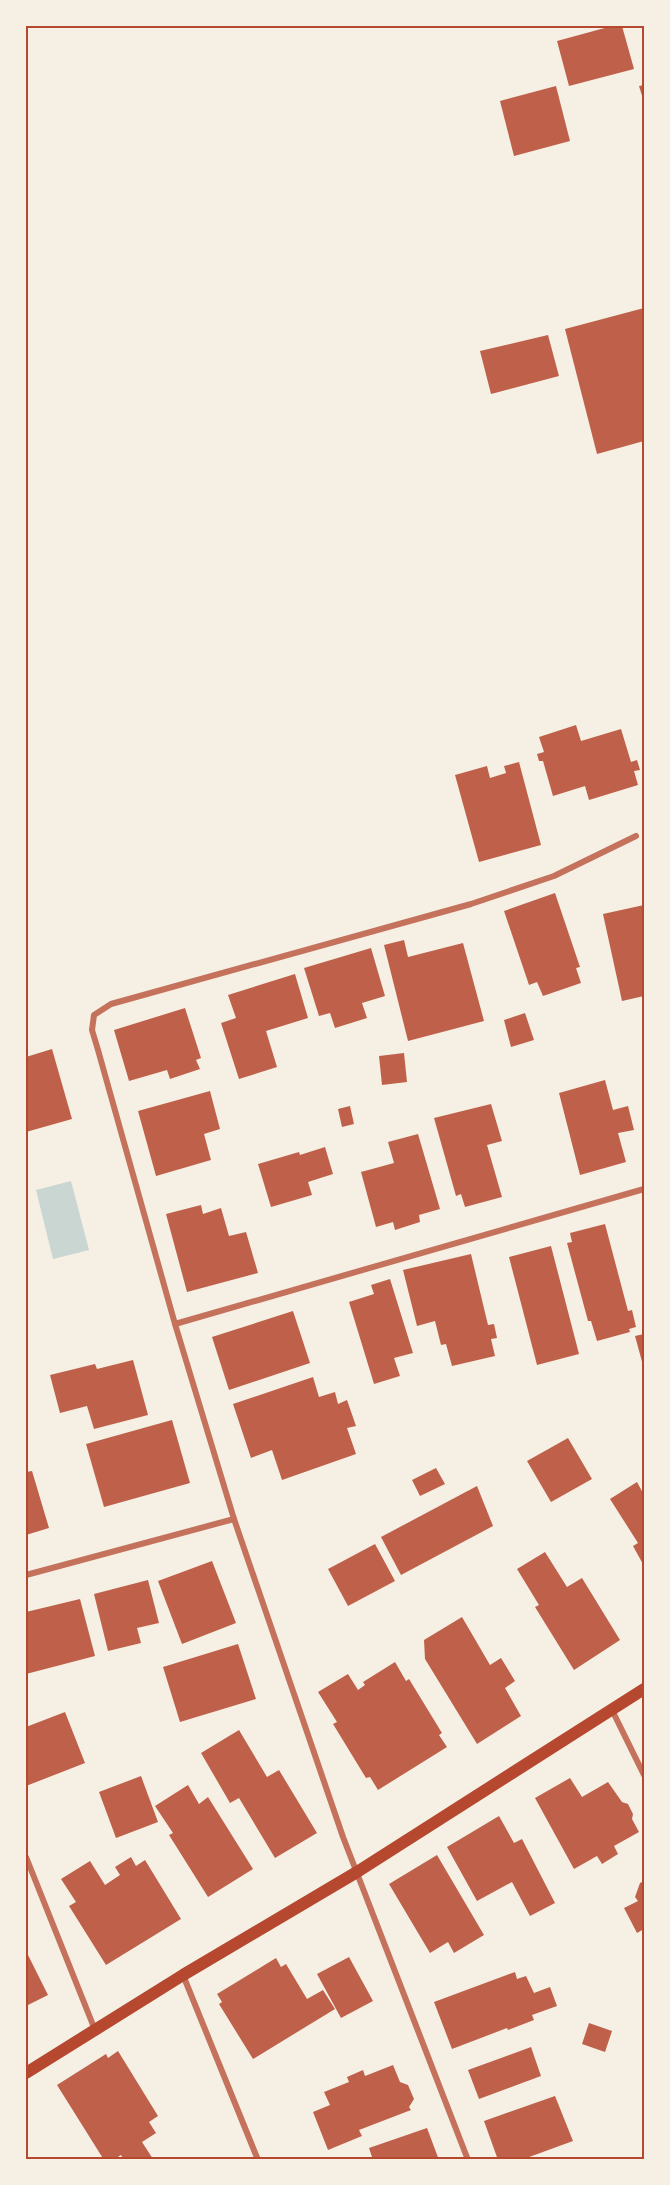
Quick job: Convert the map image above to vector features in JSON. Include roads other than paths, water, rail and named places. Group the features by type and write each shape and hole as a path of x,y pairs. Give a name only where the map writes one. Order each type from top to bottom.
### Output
{"main road":[{"path":"26,2073 357,1872 645,1689"}],"street":[{"path":"468,2160 343,1837 234,1519 175,1324 92,1030 94,1016 111,1004 471,904 554,876 636,836"},
{"path":"175,1324 645,1189"},
{"path":"26,1575 234,1519"},
{"path":"612,1710 645,1774"},
{"path":"26,1857 95,2031"},
{"path":"183,1976 258,2160"}]}
